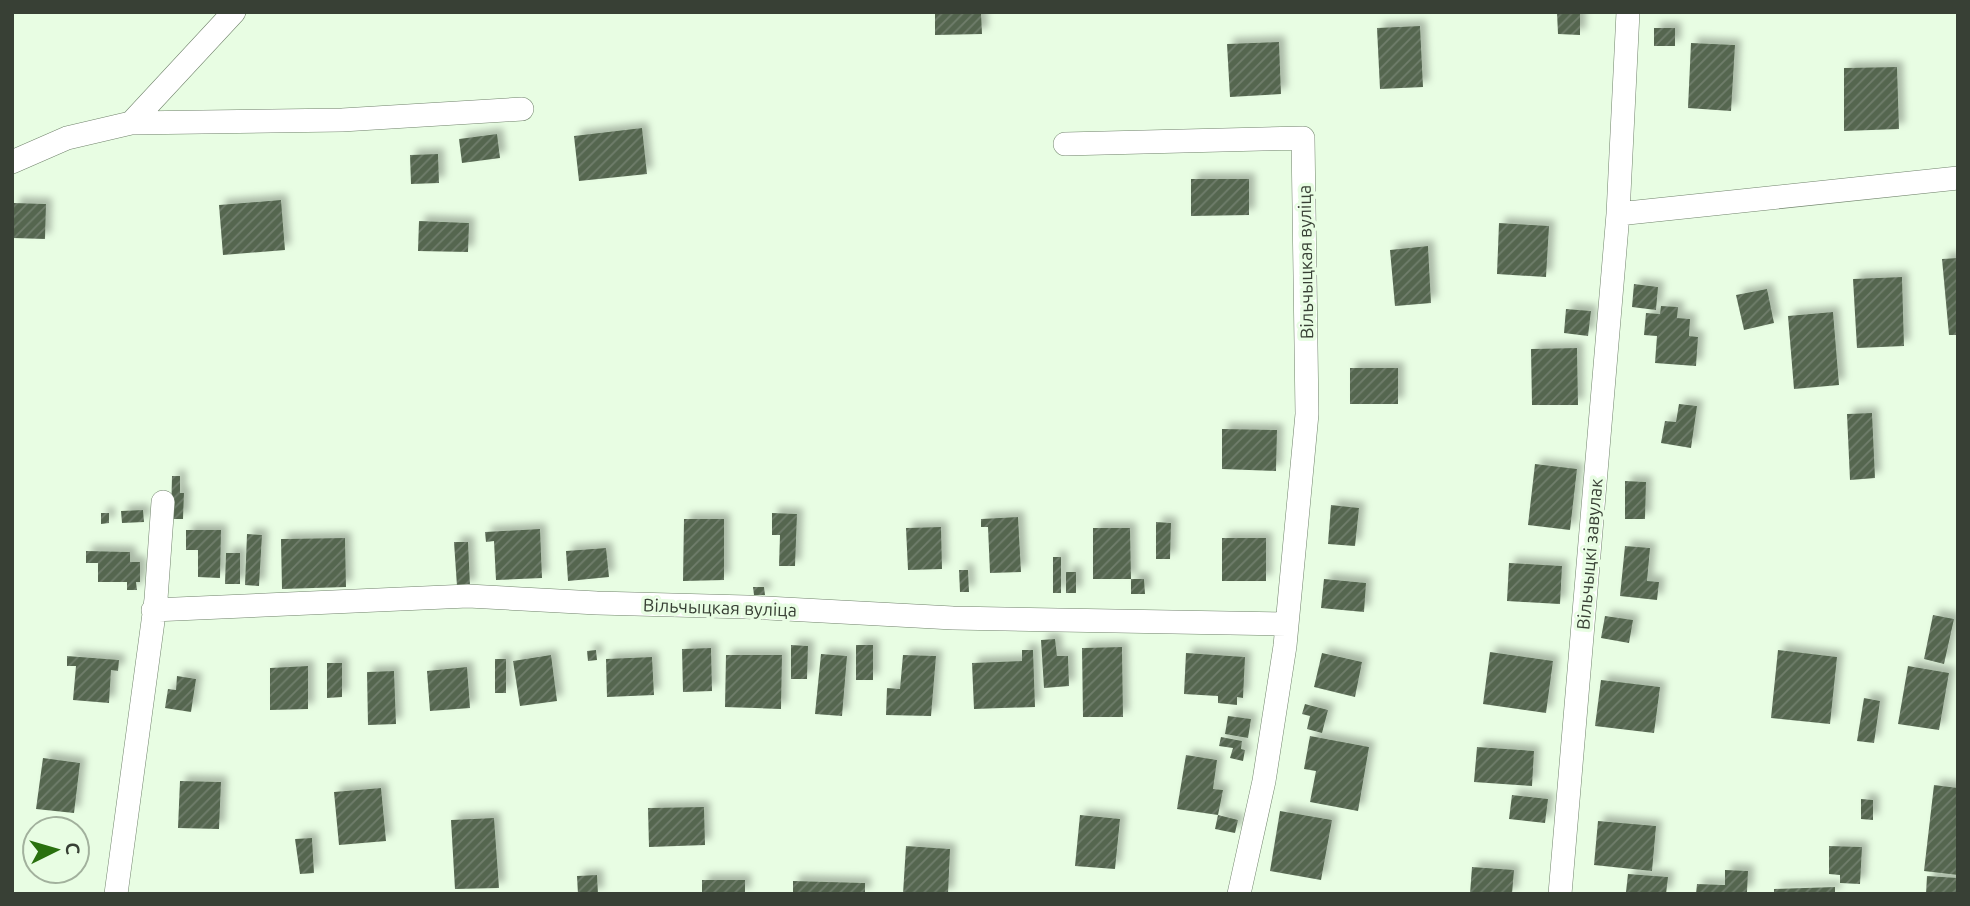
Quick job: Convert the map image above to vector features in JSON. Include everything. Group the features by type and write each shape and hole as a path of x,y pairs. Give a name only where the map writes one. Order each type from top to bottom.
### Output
{"street":[{"path":"131,123 234,12"},
{"name":"Вільчыцкі завулак","path":"1560,894 1618,215 1628,12"},
{"path":"12,162 67,138 131,123 342,120 522,110"},
{"name":"Вільчыцкая вуліца","path":"1065,144 1303,138 1307,414 1287,624 1264,781 1239,894"},
{"path":"1618,215 1958,178"},
{"path":"116,894 153,610 163,502"},
{"name":"Вільчыцкая вуліца","path":"153,610 468,596 953,618 1287,624"}],"building":[{"path":"935,12 981,12 982,34 935,35"},
{"path":"1557,12 1580,12 1580,35 1558,34"},
{"path":"1420,26 1423,87 1380,89 1377,28"},
{"path":"1654,28 1675,28 1675,46 1654,46"},
{"path":"1279,42 1281,94 1230,97 1227,44"},
{"path":"1691,43 1735,45 1731,111 1688,108"},
{"path":"1897,67 1899,129 1844,131 1844,68"},
{"path":"642,128 647,174 579,181 574,136"},
{"path":"497,134 500,158 462,163 459,139"},
{"path":"438,154 439,183 411,184 410,155"},
{"path":"1191,179 1249,179 1249,215 1191,216"},
{"path":"281,200 285,250 223,255 219,205"},
{"path":"14,203 46,204 45,239 13,238"},
{"path":"419,221 469,223 468,252 418,251"},
{"path":"1499,223 1549,226 1546,277 1497,274"},
{"path":"1428,246 1431,303 1395,306 1390,250"},
{"path":"1958,258 1958,335 1949,335 1942,259"},
{"path":"1902,277 1904,346 1857,348 1853,279"},
{"path":"1634,284 1658,287 1656,310 1632,307"},
{"path":"1767,289 1774,323 1744,330 1736,295"},
{"path":"1661,306 1678,307 1677,318 1690,319 1689,336 1698,337 1696,366 1655,363 1657,336 1644,335 1646,313 1660,314"},
{"path":"1566,309 1591,311 1588,336 1564,333"},
{"path":"1833,312 1839,385 1794,389 1788,316"},
{"path":"1577,348 1578,405 1532,405 1531,349"},
{"path":"1350,368 1398,368 1398,404 1350,404"},
{"path":"1679,404 1697,406 1691,448 1661,443 1665,421 1676,422"},
{"path":"1872,413 1875,478 1850,480 1847,414"},
{"path":"1222,429 1277,430 1276,471 1222,469"},
{"path":"1535,464 1577,469 1570,530 1528,525"},
{"path":"172,476 180,476 180,493 184,493 183,519 171,519"},
{"path":"1625,481 1646,482 1645,519 1625,519"},
{"path":"1331,505 1359,508 1355,546 1328,544"},
{"path":"143,510 144,522 122,523 121,511"},
{"path":"101,513 109,513 109,523 101,524"},
{"path":"772,513 797,514 795,566 779,566 780,535 772,535"},
{"path":"1018,517 1021,572 990,573 988,527 981,527 981,519"},
{"path":"684,519 724,519 724,580 683,581"},
{"path":"1156,522 1171,523 1170,559 1156,559"},
{"path":"941,527 942,569 908,570 906,528"},
{"path":"1093,528 1130,528 1131,579 1093,579"},
{"path":"540,529 542,578 496,580 494,541 486,542 485,532"},
{"path":"186,530 221,530 220,578 198,577 198,550 186,550"},
{"path":"247,534 262,535 259,586 245,585"},
{"path":"345,538 346,587 282,589 281,539"},
{"path":"1222,538 1266,538 1266,581 1222,581"},
{"path":"454,542 468,542 470,586 457,586"},
{"path":"1625,546 1650,548 1647,581 1659,582 1657,600 1620,596"},
{"path":"606,548 609,577 568,581 566,551"},
{"path":"86,551 130,552 130,562 140,562 140,582 136,582 137,590 127,590 127,582 98,582 98,563 86,563"},
{"path":"226,553 240,553 240,584 225,584"},
{"path":"1053,557 1061,557 1061,593 1053,593"},
{"path":"1509,563 1562,566 1560,604 1507,601"},
{"path":"959,570 968,570 969,592 960,592"},
{"path":"1066,572 1076,572 1076,593 1066,593"},
{"path":"1131,579 1144,579 1145,594 1131,594"},
{"path":"1324,579 1366,583 1364,612 1321,608"},
{"path":"753,587 764,587 765,595 754,595"},
{"path":"1933,615 1954,619 1944,664 1924,659"},
{"path":"1605,616 1633,620 1629,643 1601,638"},
{"path":"1055,639 1057,656 1068,656 1069,686 1044,688 1041,640"},
{"path":"791,645 808,646 807,679 791,679"},
{"path":"856,645 873,645 873,680 856,680"},
{"path":"1122,647 1123,717 1083,717 1082,648"},
{"path":"711,648 712,691 683,692 682,649"},
{"path":"596,650 597,660 588,661 587,651"},
{"path":"1022,650 1033,650 1035,707 974,709 972,663 1022,661"},
{"path":"1778,650 1837,657 1830,724 1771,718"},
{"path":"1490,652 1553,661 1546,713 1483,704"},
{"path":"1186,653 1245,657 1243,698 1237,697 1237,705 1218,703 1218,696 1184,694"},
{"path":"1322,653 1362,662 1355,697 1314,687"},
{"path":"821,654 847,656 842,716 815,714"},
{"path":"551,655 557,701 520,706 513,661"},
{"path":"726,655 782,655 781,709 725,707"},
{"path":"903,655 936,656 931,716 886,715 887,688 900,689"},
{"path":"67,656 119,660 118,671 111,670 109,703 73,700 76,666 67,666"},
{"path":"652,657 654,695 607,697 606,659"},
{"path":"495,659 506,659 506,693 495,693"},
{"path":"327,663 342,663 342,697 327,698"},
{"path":"308,666 308,709 270,710 270,668"},
{"path":"1908,666 1949,673 1939,730 1898,724"},
{"path":"467,667 470,708 430,711 427,671"},
{"path":"394,671 396,724 368,725 367,672"},
{"path":"177,676 196,679 191,712 165,708 168,689 176,690"},
{"path":"1601,680 1660,687 1654,733 1595,726"},
{"path":"1864,698 1880,701 1874,743 1857,741"},
{"path":"1305,704 1328,710 1322,733 1307,729 1310,716 1302,714"},
{"path":"1228,716 1251,719 1248,738 1225,734"},
{"path":"1310,736 1369,747 1358,811 1310,802 1316,771 1304,769"},
{"path":"1221,737 1242,741 1241,749 1245,750 1243,761 1230,758 1233,748 1219,746"},
{"path":"1477,747 1534,751 1532,786 1474,782"},
{"path":"1186,755 1217,760 1213,789 1223,790 1218,815 1177,809"},
{"path":"43,758 80,763 74,813 36,809"},
{"path":"180,781 221,782 219,829 178,828"},
{"path":"1934,785 1958,788 1958,875 1924,871"},
{"path":"381,788 386,841 339,845 334,792"},
{"path":"1512,795 1548,799 1545,823 1509,819"},
{"path":"1861,799 1873,800 1873,820 1861,819"},
{"path":"704,807 705,845 649,847 648,808"},
{"path":"1280,811 1332,820 1321,880 1270,871"},
{"path":"1080,815 1120,819 1115,869 1075,866"},
{"path":"1218,815 1238,820 1235,833 1215,829"},
{"path":"494,818 499,888 455,889 451,820"},
{"path":"1598,821 1656,826 1652,871 1594,865"},
{"path":"312,838 314,873 300,874 295,839"},
{"path":"906,846 950,849 948,894 903,894"},
{"path":"1829,846 1862,847 1860,884 1840,883 1840,875 1829,874"},
{"path":"1472,867 1514,870 1512,894 1470,894"},
{"path":"1725,870 1748,871 1747,892 1696,894 1697,884 1725,885"},
{"path":"1628,874 1668,877 1666,894 1626,892"},
{"path":"597,875 598,894 578,894 577,876"},
{"path":"1927,876 1958,878 1958,894 1926,894"},
{"path":"702,880 745,880 745,894 702,894"},
{"path":"793,881 865,883 865,894 793,894"},
{"path":"1835,887 1835,894 1774,894 1774,889"}]}
